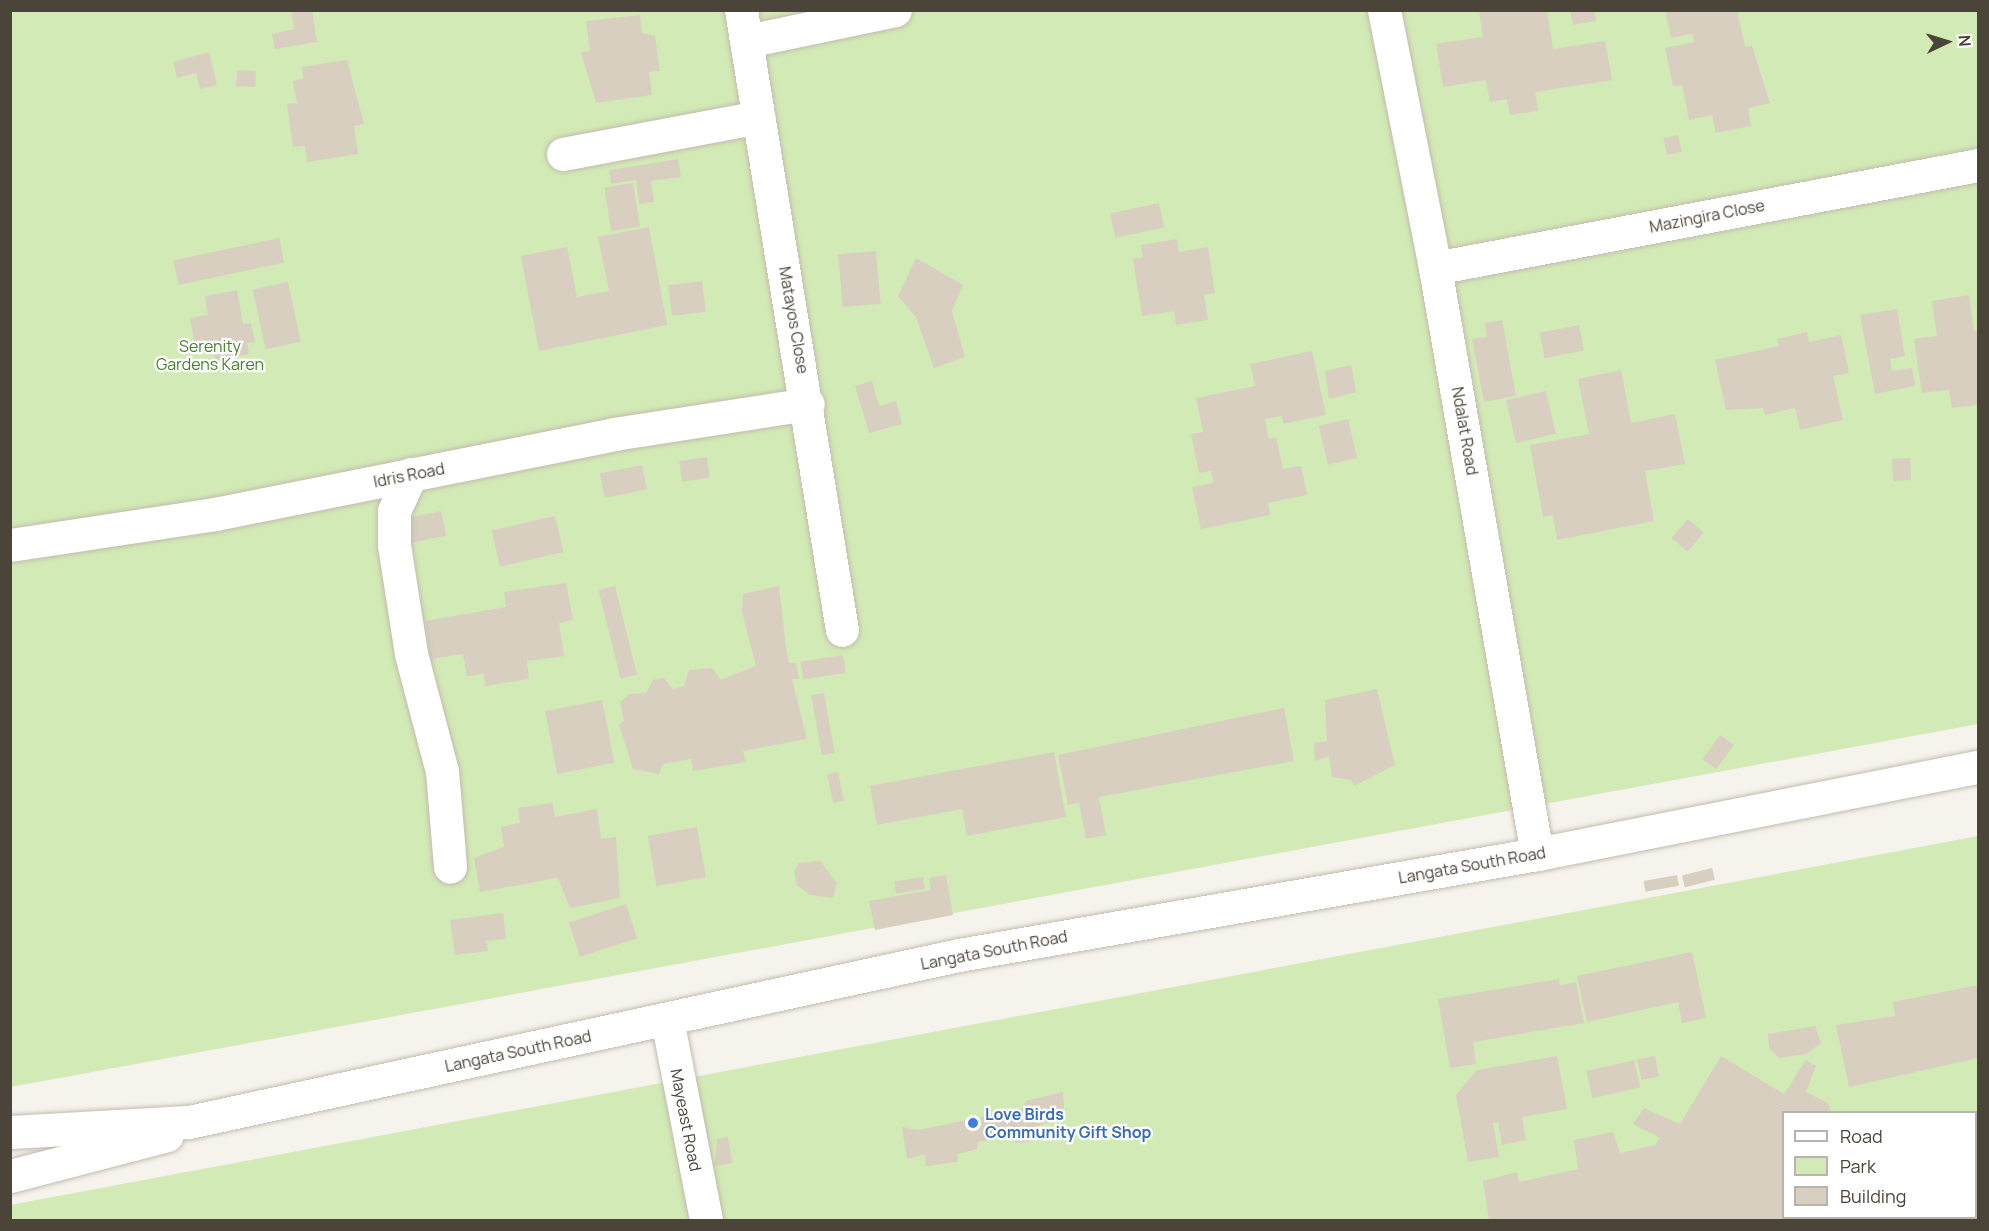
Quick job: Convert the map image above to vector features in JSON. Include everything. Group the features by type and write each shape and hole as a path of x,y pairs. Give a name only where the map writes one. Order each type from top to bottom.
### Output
{"street":[{"path":"744,26 895,10"},
{"name":"Ndalat Road","path":"1384,10 1436,268 1537,854"},
{"name":"Matayos Close","path":"744,26 808,405 842,630"},
{"path":"563,154 759,117"},
{"name":"Mazingira Close","path":"1436,268 1978,165"},
{"name":"Idris Road","path":"10,545 215,514 614,434 808,405"},
{"path":"411,474 394,511 394,545 411,654 441,771 450,867"},
{"name":"Langata South Road","path":"10,1132 189,1122 959,955 1537,854 1978,767"},
{"name":"Mayeast Road","path":"667,1019 706,1221"},
{"path":"10,1176 153,1142 189,1122"}],"green space":[{"name":"Serenity Gardens Karen","path":"11,11 1978,11 1978,724 11,1087"},
{"path":"1978,836 1978,1220 11,1220 10,1205"}],"building":[{"path":"291,10 312,10 317,42 275,49 272,34 294,29"},
{"path":"1479,10 1547,10 1553,49 1605,41 1612,80 1535,92 1538,111 1510,115 1507,99 1490,102 1486,80 1443,87 1436,44 1483,37"},
{"path":"1570,10 1595,10 1596,21 1573,25"},
{"path":"1665,10 1737,10 1745,47 1752,46 1770,103 1748,108 1751,126 1716,133 1712,115 1689,120 1682,85 1673,86 1665,48 1694,42 1692,34 1671,38"},
{"path":"640,15 642,33 655,36 660,71 649,72 652,95 596,103 581,52 590,51 586,21"},
{"path":"209,52 217,85 200,89 196,73 177,78 173,62"},
{"path":"347,60 364,124 354,126 358,154 307,162 305,146 293,147 287,104 297,103 293,81 303,79 302,67"},
{"path":"237,70 256,71 255,87 236,86"},
{"path":"1678,135 1682,152 1667,155 1663,138"},
{"path":"678,159 681,177 651,181 654,202 639,204 636,180 611,184 609,170"},
{"path":"633,183 640,226 611,231 604,188"},
{"path":"1159,203 1164,227 1115,238 1110,213"},
{"path":"649,227 667,325 539,351 521,256 567,247 577,297 609,291 598,237"},
{"path":"279,238 284,262 179,285 173,260"},
{"path":"1177,239 1179,252 1208,247 1215,293 1204,295 1208,320 1176,325 1174,311 1142,316 1133,259 1143,257 1141,245"},
{"path":"876,251 881,304 843,307 838,254"},
{"path":"916,258 963,285 952,311 965,357 934,368 916,317 898,296"},
{"path":"702,281 706,312 672,316 668,285"},
{"path":"288,282 301,342 265,349 253,289"},
{"path":"237,290 243,324 251,323 255,342 247,343 249,354 215,360 213,347 196,351 190,318 208,315 205,296"},
{"path":"1969,295 1974,331 1978,330 1978,405 1952,408 1949,390 1922,393 1914,339 1937,336 1932,301"},
{"path":"1897,309 1905,356 1890,359 1892,371 1912,368 1915,386 1875,394 1860,315"},
{"path":"1502,320 1516,396 1484,402 1472,339 1487,337 1485,323"},
{"path":"1579,325 1584,351 1545,358 1540,333"},
{"path":"1807,332 1809,342 1841,335 1849,373 1833,376 1843,420 1800,430 1795,408 1765,415 1763,408 1726,410 1715,360 1779,346 1777,339"},
{"path":"1312,351 1326,415 1283,424 1282,416 1265,419 1269,439 1276,437 1283,469 1301,466 1307,495 1268,503 1270,515 1201,529 1192,487 1213,483 1211,471 1199,473 1191,434 1203,432 1196,398 1255,386 1250,364"},
{"path":"1351,365 1356,392 1329,399 1325,371"},
{"path":"1621,370 1631,423 1675,414 1685,464 1645,471 1654,521 1557,540 1553,515 1543,517 1530,445 1589,434 1578,379"},
{"path":"872,381 879,406 896,401 902,424 869,433 855,386"},
{"path":"1546,391 1556,434 1516,443 1506,400"},
{"path":"1348,419 1357,458 1328,465 1319,426"},
{"path":"707,457 710,478 682,482 679,461"},
{"path":"1910,458 1911,480 1893,481 1892,459"},
{"path":"642,465 647,490 605,498 600,473"},
{"path":"441,511 446,535 405,544 400,520"},
{"path":"555,516 563,552 500,567 492,531"},
{"path":"1688,519 1704,533 1687,552 1672,538"},
{"path":"566,583 573,620 559,623 564,656 527,661 529,679 485,686 484,674 467,676 463,654 431,659 425,621 506,607 504,592"},
{"path":"615,586 637,674 621,678 599,590"},
{"path":"779,586 786,648 789,663 796,663 799,679 792,679 807,739 743,751 746,762 693,771 691,759 663,764 659,774 633,769 619,724 624,721 620,702 629,694 646,693 653,680 664,678 673,689 684,686 689,670 712,668 721,680 756,666 742,612 743,594"},
{"path":"843,655 846,673 803,680 801,662"},
{"path":"1377,689 1395,765 1354,786 1351,780 1332,777 1329,756 1315,761 1314,743 1327,741 1325,700"},
{"path":"824,693 835,753 822,755 811,695"},
{"path":"602,700 614,763 557,774 545,711"},
{"path":"1284,708 1294,761 1099,797 1106,835 1086,839 1079,803 1068,805 1058,755"},
{"path":"1720,735 1734,745 1716,769 1702,759"},
{"path":"1054,752 1066,817 967,836 962,809 877,825 870,786"},
{"path":"838,772 844,800 833,803 827,774"},
{"path":"552,803 555,817 597,809 601,839 616,837 620,898 570,908 558,878 480,892 474,858 504,847 501,827 520,823 518,808"},
{"path":"697,827 706,877 657,886 648,836"},
{"path":"820,861 837,883 833,898 810,895 797,885 794,871 799,863"},
{"path":"1712,868 1715,880 1685,887 1682,875"},
{"path":"946,875 953,915 875,930 869,901 931,890 929,878"},
{"path":"1677,875 1679,886 1645,892 1644,881"},
{"path":"923,877 925,889 896,893 894,882"},
{"path":"626,904 637,938 580,957 569,923"},
{"path":"503,913 506,939 486,941 488,951 455,955 450,920"},
{"path":"1692,952 1706,1018 1682,1023 1678,1002 1587,1022 1577,976"},
{"path":"1559,979 1560,985 1576,982 1584,1023 1473,1042 1476,1064 1450,1068 1438,999"},
{"path":"1978,985 1978,1058 1849,1087 1836,1025 1895,1016 1893,1002"},
{"path":"1815,1026 1821,1043 1806,1054 1779,1058 1769,1048 1768,1034"},
{"path":"1557,1056 1567,1109 1522,1117 1526,1140 1502,1145 1498,1122 1493,1123 1499,1157 1468,1162 1456,1095 1477,1070"},
{"path":"1655,1056 1659,1077 1641,1080 1637,1059"},
{"path":"1721,1056 1784,1094 1806,1060 1816,1066 1806,1092 1828,1103 1831,1111 1782,1111 1782,1219 1809,1220 1489,1220 1483,1181 1517,1172 1519,1182 1578,1169 1574,1140 1613,1132 1620,1153 1655,1145 1660,1138 1633,1124 1644,1108 1680,1124"},
{"path":"1634,1060 1640,1087 1593,1098 1586,1071"},
{"path":"1063,1092 1064,1108 1052,1121 1031,1129 1033,1141 1015,1143 1013,1135 978,1142 977,1149 958,1154 957,1162 926,1166 925,1154 907,1159 902,1127 919,1130 1024,1108 1025,1101"},
{"path":"728,1137 732,1163 715,1166 717,1139"},
{"path":"1978,1213 1978,1220 1946,1220 1977,1219"}],"place":[{"name":"Love Birds Community Gift Shop","path":"973,1123"}]}
